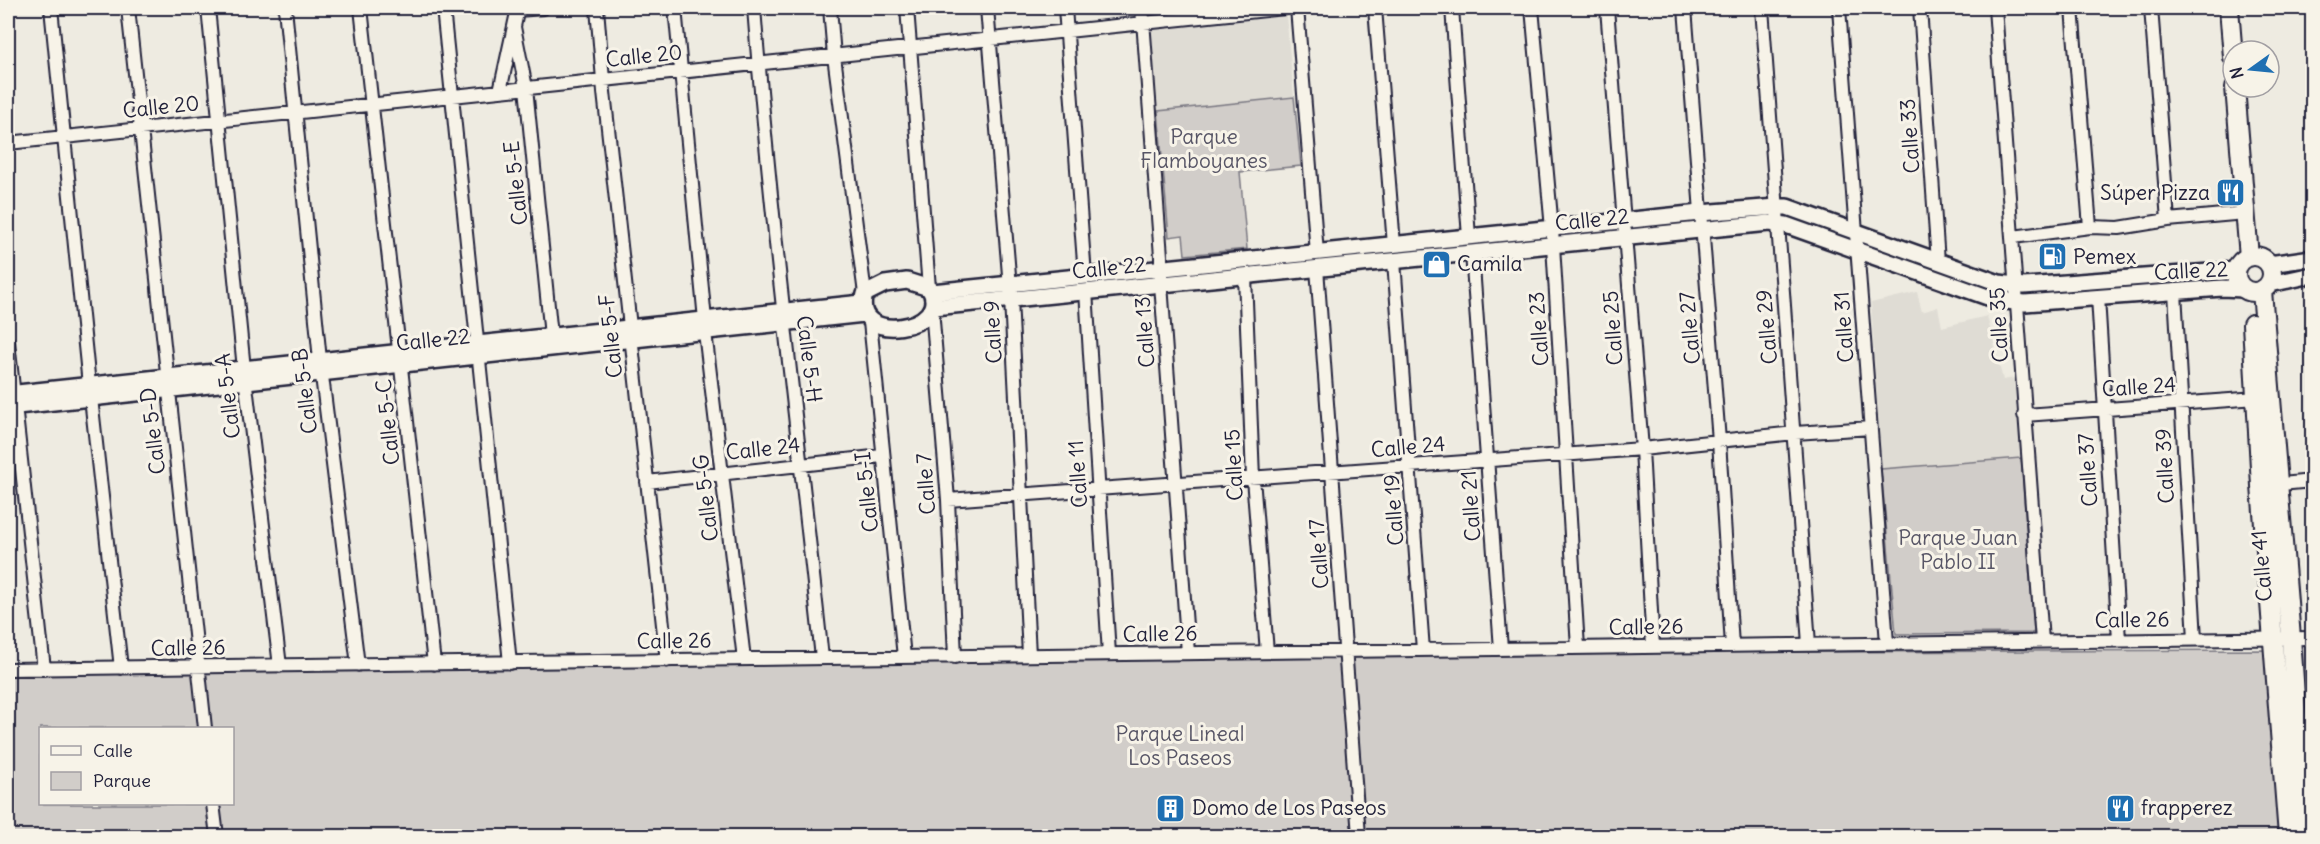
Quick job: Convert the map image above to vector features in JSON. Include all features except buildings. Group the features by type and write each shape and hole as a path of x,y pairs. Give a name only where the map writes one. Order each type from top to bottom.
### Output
{"main road":[{"path":"2229,8 2232,39"},
{"path":"2241,8 2243,39"},
{"path":"2236,99 2245,213 2253,262"},
{"path":"2247,99 2253,262 2237,281 2256,289 2273,273 2253,262"},
{"name":"Calle 41","path":"2256,289 2256,398 2269,485"},
{"name":"Calle 41","path":"2256,289 2269,485 2305,837"},
{"name":"Calle 41","path":"2283,638 2288,837"}],"street":[{"path":"51,8 90,392 122,668"},
{"name":"Calle 5-D","path":"128,8 205,727"},
{"name":"Calle 5-A","path":"207,8 245,375 280,666"},
{"name":"Calle 5-B","path":"285,8 321,367 358,665"},
{"name":"Calle 5-C","path":"361,8 434,664"},
{"path":"443,8 510,663"},
{"path":"518,9 543,8"},
{"name":"Calle 5-F","path":"597,8 667,661"},
{"name":"Calle 5-G","path":"675,8 705,326 744,659"},
{"name":"Calle 5-H","path":"754,8 784,317 822,658"},
{"name":"Calle 5-I","path":"830,8 904,657"},
{"name":"Calle 7","path":"908,8 948,500 956,657"},
{"name":"Calle 9","path":"987,8 1010,292 1029,656"},
{"name":"Calle 11","path":"1065,8 1086,284 1109,654"},
{"name":"Calle 13","path":"1142,8 1188,653"},
{"name":"Calle 20","path":"8,143 1143,23 1221,11 1285,8"},
{"name":"Calle 17","path":"1297,8 1359,837"},
{"path":"1375,8 1394,245"},
{"path":"1452,8 1469,237"},
{"name":"Calle 23","path":"1532,8 1552,229 1578,648"},
{"name":"Calle 25","path":"1607,8 1642,449 1653,647"},
{"name":"Calle 27","path":"1685,8 1719,441 1732,646"},
{"name":"Calle 29","path":"1762,8 1809,644"},
{"name":"Calle 31","path":"1839,8 1887,643"},
{"name":"Calle 33","path":"1920,8 1938,262"},
{"name":"Calle 35","path":"1995,8 2042,641"},
{"path":"2072,8 2090,227"},
{"path":"2151,8 2168,220"},
{"name":"Calle 5-E","path":"500,91 518,9"},
{"name":"Calle 5-E","path":"514,27 526,88 551,336"},
{"name":"Calle 22","path":"1160,276 1245,276 1394,245 1777,207 1787,207 1999,283 2024,286 2253,262 2313,258"},
{"path":"2013,237 2090,227 2119,228 2168,220 2245,213"},
{"name":"Calle 22","path":"932,299 1317,261 1394,261 1769,223 1786,225 1996,300 2016,302 2222,288 2256,289 2313,275"},
{"name":"Calle 21","path":"1472,253 1501,649"},
{"name":"Calle 19","path":"1394,261 1423,650"},
{"name":"Calle 15","path":"1245,276 1253,478 1267,652"},
{"path":"895,282 917,282 932,299 916,323 903,326 891,326 865,308 875,288 895,282"},
{"name":"Calle 39","path":"2175,292 2195,639"},
{"name":"Calle 37","path":"2098,297 2119,640"},
{"name":"Calle 22","path":"10,400 865,308"},
{"name":"Calle 22","path":"477,350 551,336 631,334"},
{"path":"8,342 10,400 44,669"},
{"name":"Calle 24","path":"2024,415 2256,398"},
{"name":"Calle 24","path":"948,500 1642,449 1795,433 1871,428"},
{"name":"Calle 24","path":"647,482 882,456"},
{"path":"2269,485 2313,481"},
{"name":"Calle 26","path":"8,669 2313,638"},
{"path":"213,805 217,837"}],"shaded area":[{"path":"1286,16 1294,97 1158,111 1151,30"},
{"path":"1917,292 1922,312 1938,307 1942,327 1987,316 2003,380 2014,378 2021,458 1881,469 1871,303"}],"green space":[{"name":"Parque Flamboyanes","path":"1294,97 1301,166 1240,172 1247,249 1185,255 1183,235 1169,237 1158,111"},
{"name":"Parque Juan Pablo II","path":"2021,458 2034,632 1896,634 1881,469"},
{"path":"2301,644 2312,644 2312,834 2296,649"},
{"name":"Parque Lineal Los Paseos","path":"2268,650 2280,836 8,836 8,674 1349,654"}],"place":[{"name":"Súper Pizza","path":"2231,193"},
{"name":"Pemex","path":"2052,257"},
{"name":"Camila","path":"1436,264"},
{"name":"Domo de Los Paseos","path":"1171,808"},
{"name":"frapperez","path":"2120,808"}]}
